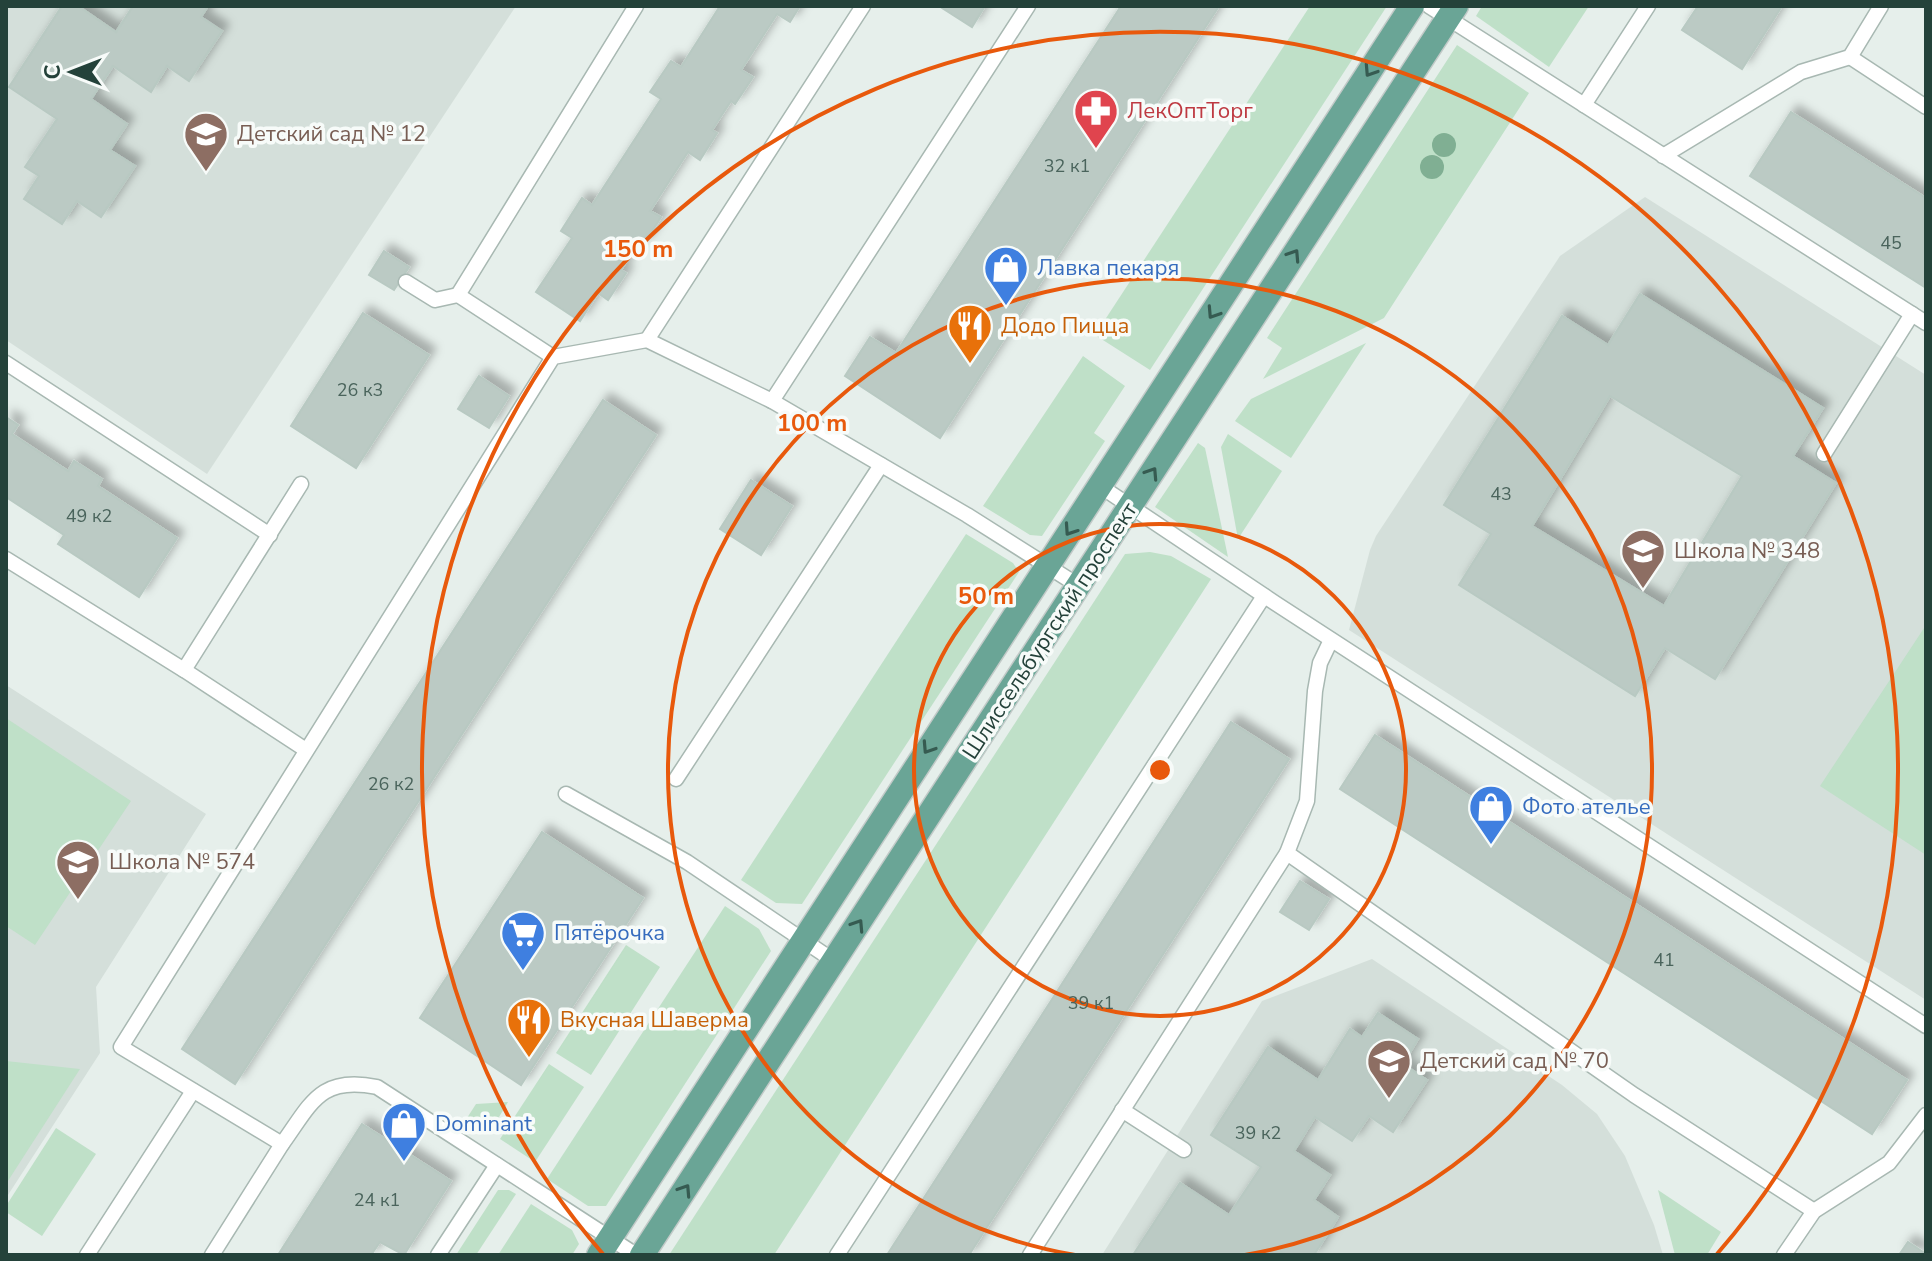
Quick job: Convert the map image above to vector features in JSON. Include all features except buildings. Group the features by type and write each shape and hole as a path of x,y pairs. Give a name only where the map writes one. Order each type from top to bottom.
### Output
{"main road":[{"name":"Шлиссельбургский проспект","path":"604,1246 1412,6"},
{"name":"Шлиссельбургский проспект","path":"639,1255 1079,586 1444,10"}],"lane":[{"path":"458,295 636,6"},
{"path":"647,340 863,6"},
{"path":"772,401 1028,6"},
{"path":"1584,105 1648,6"},
{"path":"1663,156 1801,72 1850,57 1881,6"},
{"path":"1444,10 1584,105 1926,323"},
{"path":"1850,57 1926,107"},
{"path":"406,282 435,300 458,295 553,357 647,340 772,401 1079,586"},
{"path":"1824,454 1912,314"},
{"path":"282,1144 121,1047 553,357"},
{"path":"6,363 270,535"},
{"path":"676,779 881,465"},
{"path":"184,670 301,484"},
{"path":"1100,486 1331,640 1926,1026"},
{"path":"6,559 306,750"},
{"path":"837,1255 1264,596"},
{"path":"1030,1255 1287,853 1307,801 1315,691 1320,663 1331,640"},
{"path":"566,794 687,862 834,961"},
{"path":"1287,853 1634,1095 1814,1211"},
{"path":"212,1255 313,1100 332,1086 355,1082 377,1087 497,1165 604,1246 639,1255"},
{"path":"87,1255 193,1091"},
{"path":"1122,1110 1184,1150"},
{"path":"1784,1255 1814,1211 1889,1163 1926,1115"},
{"path":"438,1255 497,1165"}],"shaded area":[{"name":"Детский сад № 12","path":"6,6 516,6 207,474 6,340"},
{"name":"Школа № 348","path":"1645,197 1926,375 1926,1000 1349,630 1376,536 1560,256"},
{"name":"Школа № 574","path":"6,685 206,814 96,987 100,1053 6,1198"},
{"name":"Детский сад № 70","path":"1372,959 1562,1085 1597,1114 1625,1156 1663,1255 1102,1255 1262,1001"}],"green space":[{"path":"1310,6 1387,6 1150,370 1095,335"},
{"path":"1482,6 1589,6 1549,67 1476,16"},
{"path":"1457,45 1529,93 1384,318 1263,379 1282,348 1267,338"},
{"path":"1366,343 1291,458 1235,421 1251,399"},
{"path":"1083,356 1125,386 1094,433 1105,441 1042,536 1030,535 983,506"},
{"path":"1228,434 1282,471 1238,539 1221,447"},
{"path":"1198,443 1205,448 1228,557 1155,507"},
{"path":"966,534 1013,563 1019,572 802,904 776,903 741,880"},
{"path":"1150,552 1171,556 1211,579 774,1255 669,1255 1125,554"},
{"path":"1926,625 1926,855 1820,786"},
{"path":"6,718 131,801 35,945 6,926"},
{"path":"725,906 759,929 771,951 606,1206 588,1206 547,1179"},
{"path":"626,945 660,967 591,1075 556,1053"},
{"path":"6,1061 80,1069 6,1184"},
{"path":"549,1064 584,1087 535,1162 500,1139"},
{"path":"508,1102 490,1132 467,1118 476,1104"},
{"path":"56,1128 96,1154 42,1236 6,1212 6,1206"},
{"path":"498,1190 516,1194 476,1255 456,1255"},
{"path":"1658,1190 1721,1232 1707,1255 1675,1255"},
{"path":"531,1204 572,1230 579,1244 572,1255 498,1255"}],"place":[{"name":"ЛекОптТорг","path":"1096,150"},
{"name":"Детский сад № 12","path":"206,173"},
{"name":"Лавка пекаря","path":"1006,307"},
{"name":"Додо Пицца","path":"970,365"},
{"name":"Школа № 348","path":"1643,590"},
{"name":"Фото ателье","path":"1491,846"},
{"name":"Школа № 574","path":"78,901"},
{"name":"Пятёрочка","path":"523,972"},
{"name":"Вкусная Шаверма","path":"529,1059"},
{"name":"Детский сад № 70","path":"1389,1100"},
{"name":"Dominant","path":"404,1163"}]}
